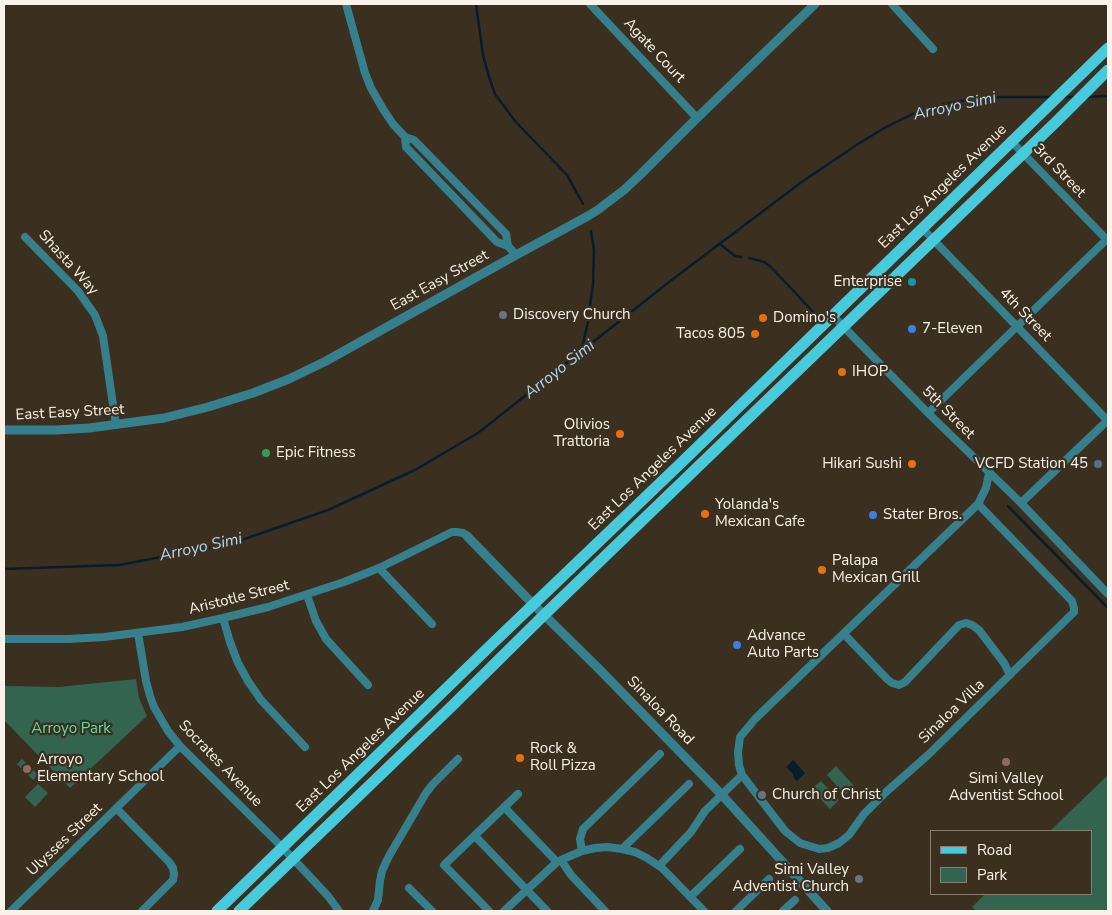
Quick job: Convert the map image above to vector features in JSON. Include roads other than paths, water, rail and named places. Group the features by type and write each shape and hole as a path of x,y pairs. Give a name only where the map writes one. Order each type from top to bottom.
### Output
{"main road":[{"name":"East Los Angeles Avenue","path":"217,911 1108,48"},
{"name":"East Los Angeles Avenue","path":"238,911 1108,70"}],"street":[{"path":"346,4 360,56 372,88 393,124 405,137 414,140 506,234 508,246"},
{"name":"Agate Court","path":"590,4 696,118"},
{"name":"East Easy Street","path":"4,430 90,428 164,418 252,393 289,379 326,361 588,216 610,201 641,174 696,118 815,4"},
{"path":"892,4 933,49"},
{"path":"405,137 406,147 497,242 508,246 516,255"},
{"name":"3rd Street","path":"1011,141 1108,240"},
{"path":"441,183 449,175"},
{"name":"4th Street","path":"922,228 1108,421"},
{"name":"Shasta Way","path":"25,237 78,292 95,315 103,336 116,425"},
{"path":"928,413 1108,240"},
{"name":"5th Street","path":"833,316 1108,594"},
{"path":"1021,504 1108,421"},
{"name":"Sinaloa Villa","path":"978,504 1072,601 1074,612 928,756 886,792 864,814 849,835 839,843 828,848 819,849 800,843 785,831 742,775 738,752 740,737 755,719 978,504 986,488 989,473"},
{"name":"Aristotle Street","path":"4,639 69,639 138,633 182,627 223,618 307,595 379,568 452,532 463,533 467,536"},
{"name":"Sinaloa Road","path":"467,536 723,793 827,911"},
{"path":"379,568 432,624"},
{"path":"307,595 316,621 326,638 368,685"},
{"path":"223,618 235,656 248,681 261,700 305,747"},
{"path":"844,634 887,680 899,685 905,682 959,625 966,623 979,630 1004,663 1010,675"},
{"name":"Socrates Avenue","path":"138,633 146,681 154,707 168,731 180,746 283,848 328,896 339,911"},
{"name":"Ulysses Street","path":"11,911 180,746"},
{"path":"582,850 580,839 583,829 660,754"},
{"path":"373,911 378,900 381,876 389,856 432,784 458,759"},
{"path":"659,866 691,832 704,811 742,775"},
{"path":"622,849 689,784"},
{"path":"489,911 444,865 518,794"},
{"path":"504,807 559,861 605,911"},
{"path":"117,808 173,868 173,880 142,911"},
{"path":"475,836 547,911"},
{"path":"504,911 559,861 582,850 607,847 635,852 647,858 659,866 704,911"},
{"path":"690,897 740,849"},
{"path":"736,911 769,879"},
{"path":"409,888 432,911"},
{"path":"785,911 795,900"}],"water":[{"path":"793,760 805,773 797,781 786,767"}],"waterway":[{"path":"476,4 483,55 495,94 515,121 567,175 583,204"},
{"name":"Arroyo Simi","path":"1087,97 1108,96"},
{"name":"Arroyo Simi","path":"4,569 119,565 230,544 328,510 415,470 478,433 669,282 803,181 886,127 919,111 954,102 987,97 1052,97"},
{"name":"Arroyo Simi","path":"1062,97 1074,97"},
{"path":"590,305 593,285 594,250 591,231"},
{"path":"720,244 735,256 741,257"},
{"path":"749,258 764,262 770,266 817,316"},
{"path":"581,352 589,318"},
{"path":"1008,506 1108,608"}],"place":[{"name":"Enterprise","path":"912,282"},
{"name":"Discovery Church","path":"503,315"},
{"name":"Domino's","path":"763,318"},
{"name":"7-Eleven","path":"912,329"},
{"name":"Tacos 805","path":"755,334"},
{"name":"IHOP","path":"842,372"},
{"name":"Olivios Trattoria","path":"620,434"},
{"name":"Epic Fitness","path":"266,453"},
{"name":"Hikari Sushi","path":"912,464"},
{"name":"VCFD Station 45","path":"1098,464"},
{"name":"Yolanda's Mexican Cafe","path":"705,514"},
{"name":"Stater Bros.","path":"873,515"},
{"name":"Palapa Mexican Grill","path":"822,570"},
{"name":"Advance Auto Parts","path":"737,645"},
{"name":"Rock & Roll Pizza","path":"520,758"},
{"name":"Simi Valley Adventist School","path":"1006,762"},
{"name":"Arroyo Elementary School","path":"27,769"},
{"name":"Church of Christ","path":"762,795"},
{"name":"Simi Valley Adventist Church","path":"859,879"}],"park label":[{"name":"Arroyo Park","path":"71,729"}]}
